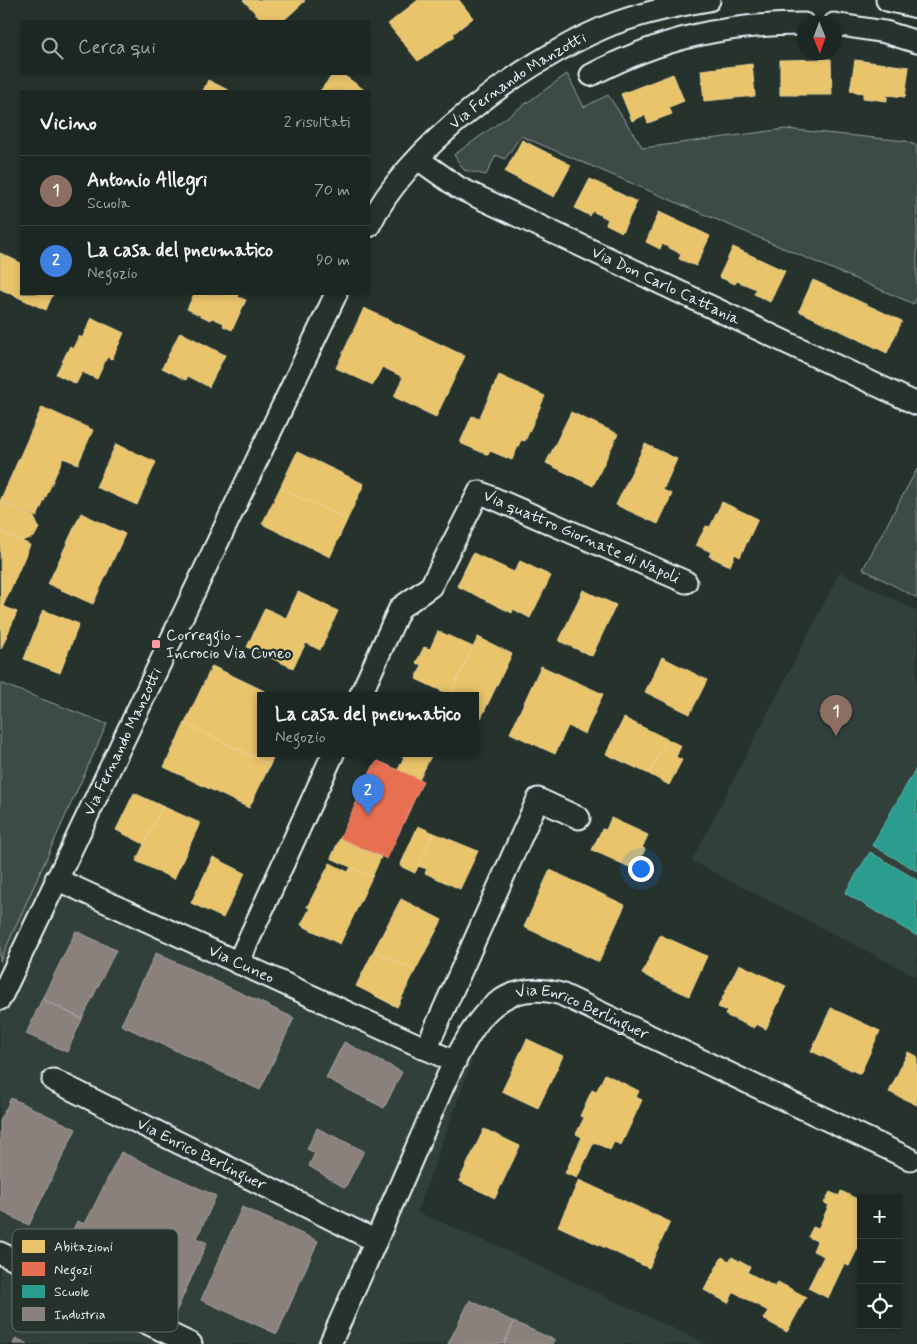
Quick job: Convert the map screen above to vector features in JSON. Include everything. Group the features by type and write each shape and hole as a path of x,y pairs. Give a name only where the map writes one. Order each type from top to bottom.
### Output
{"street":[{"name":"Via Fernando Manzotti","path":"370,224 397,182 418,159 452,126 531,66 604,27 653,12 709,0"},
{"path":"887,0 917,7"},
{"path":"591,75 626,57 677,38 725,28 797,24"},
{"path":"842,25 885,32 917,42"},
{"name":"Via Don Carlo Cattania","path":"418,159 459,188 917,404"},
{"name":"Via Fernando Manzotti","path":"0,999 336,295"},
{"name":"Via quattro Giornate di Napoli","path":"362,692 400,608 431,586 479,492 686,582"},
{"path":"238,962 332,757"},
{"path":"426,1049 538,799 579,818"},
{"name":"Via Cuneo","path":"56,880 455,1062"},
{"name":"Via Enrico Berlinguer","path":"330,1344 455,1062 482,1017 492,1006 506,997 519,992 533,989 561,994 910,1159"},
{"name":"Via Enrico Berlinguer","path":"54,1080 376,1241"},
{"path":"0,1253 12,1259"},
{"path":"166,1332 191,1344"}],"shaded area":[{"path":"567,74 584,107 608,95 643,148 785,129 906,141 917,146 917,297 914,304 521,136 505,159 496,155 486,175 464,170 454,155"},
{"path":"917,469 917,598 863,569"},
{"path":"840,572 917,611 917,977 692,861"},
{"path":"0,683 107,724 0,961"},
{"path":"0,798 65,878 472,1061 417,1212 497,1246 707,1344 0,1344"}],"building: Abitazioni":[{"path":"243,0 305,1 284,20 262,20"},
{"path":"418,0 459,0 473,18 453,34 455,36 418,61 388,24"},
{"path":"780,60 831,60 832,95 780,95"},
{"path":"855,60 909,67 905,97 887,95 887,101 863,98 863,93 850,91"},
{"path":"752,64 755,96 704,101 701,70"},
{"path":"673,74 684,101 669,107 672,114 648,123 645,115 632,121 621,94"},
{"path":"332,75 343,75 365,90 321,90"},
{"path":"208,80 228,90 203,90"},
{"path":"522,140 571,165 554,197 505,172"},
{"path":"590,179 637,202 622,232 606,224 608,219 592,211 590,216 575,208"},
{"path":"659,212 710,236 696,266 679,259 681,254 662,244 660,249 646,242"},
{"path":"733,247 785,271 770,302 754,294 756,289 737,281 735,284 719,277"},
{"path":"0,253 20,263 20,295 53,295 46,310 0,289"},
{"path":"813,280 902,321 887,353 799,311"},
{"path":"194,295 239,295 238,297 246,300 232,330 223,326 224,323 212,318 210,320 187,309"},
{"path":"364,308 465,356 436,417 394,397 403,377 382,367 373,385 336,368"},
{"path":"92,318 124,333 112,359 107,357 97,379 82,372 76,384 56,374 70,346 73,348 79,336 82,338"},
{"path":"180,332 225,355 209,387 188,376 186,380 162,368"},
{"path":"499,375 545,396 525,441 521,440 512,460 490,451 488,455 460,443 472,416 479,419"},
{"path":"42,407 93,430 78,464 63,458 37,517 0,501"},
{"path":"571,412 618,434 593,486 546,463"},
{"path":"116,444 156,462 137,505 96,487"},
{"path":"645,444 677,459 663,490 672,494 658,524 616,505"},
{"path":"297,452 364,484 347,520 280,488"},
{"path":"280,488 347,520 330,557 262,524"},
{"path":"0,501 34,517 39,528 34,537 21,541 0,531"},
{"path":"722,502 758,519 740,557 735,554 730,566 709,556 711,552 696,545 706,526 710,527"},
{"path":"81,513 125,534 93,604 48,584"},
{"path":"0,531 30,545 3,606 17,612 1,649"},
{"path":"473,553 514,572 520,561 551,576 530,618 513,609 512,613 457,586"},
{"path":"583,590 616,605 592,656 559,641"},
{"path":"298,592 338,611 320,650 306,643 293,668 247,647 265,608 286,618"},
{"path":"43,610 79,624 60,673 24,659"},
{"path":"438,631 473,647 451,692 444,692 416,679 422,665 416,663 424,647 430,649"},
{"path":"478,637 512,654 481,718 479,717 479,692 451,692"},
{"path":"662,657 707,680 690,714 645,692"},
{"path":"212,666 267,692 257,692 257,757 274,757 270,765 185,723"},
{"path":"541,666 603,694 585,734 568,726 555,754 510,733"},
{"path":"624,718 667,739 649,774 606,754"},
{"path":"185,723 270,765 249,808 164,767"},
{"path":"667,739 681,746 676,757 682,760 669,785 649,774"},
{"path":"404,757 430,757 419,780 398,770"},
{"path":"134,793 162,806 144,844 116,830"},
{"path":"162,806 200,823 174,879 136,861"},
{"path":"611,818 648,835 642,848 645,849 636,870 592,850 602,829 606,830"},
{"path":"418,826 434,833 415,873 400,866"},
{"path":"434,833 478,851 460,889 425,873 427,869 418,866"},
{"path":"340,838 381,857 372,877 331,858"},
{"path":"213,857 245,873 223,918 191,903"},
{"path":"330,863 348,872 351,867 372,877 340,944 301,925 310,908 307,907"},
{"path":"550,870 625,905 599,962 524,927"},
{"path":"401,899 442,920 415,971 374,950"},
{"path":"660,935 707,956 689,996 642,974"},
{"path":"374,950 415,971 397,1007 356,986"},
{"path":"739,964 786,986 766,1029 756,1024 754,1028 725,1015 727,1011 718,1007"},
{"path":"831,1008 880,1031 860,1074 811,1051"},
{"path":"527,1039 563,1056 538,1108 502,1091"},
{"path":"908,1052 917,1056 917,1105 889,1092"},
{"path":"605,1074 639,1091 636,1097 642,1100 621,1145 614,1142 610,1150 594,1142 577,1178 565,1173 582,1137 576,1134 584,1118 580,1116 592,1090 596,1092"},
{"path":"484,1129 520,1146 495,1198 459,1181"},
{"path":"579,1180 670,1222 649,1268 558,1226"},
{"path":"841,1191 857,1199 857,1250 849,1266 844,1264 828,1298 808,1288 824,1256 813,1251 817,1241 808,1237 813,1227 818,1229 829,1205 824,1203 830,1192 839,1196"},
{"path":"722,1257 729,1261 732,1257 750,1267 747,1272 775,1287 778,1282 806,1297 787,1332 763,1319 768,1311 734,1292 728,1303 704,1290"}],"building: Negozi":[{"path":"376,760 423,781 387,859 340,838"}],"building: Scuole":[{"path":"917,767 917,871 872,845"},
{"path":"870,852 917,880 917,936 845,893"}],"building: Industria":[{"path":"76,931 116,950 82,1019 42,999"},
{"path":"156,953 294,1018 260,1090 121,1025"},
{"path":"42,999 82,1019 67,1052 26,1034"},
{"path":"344,1042 402,1072 384,1108 326,1078"},
{"path":"11,1098 76,1129 29,1225 0,1211 0,1121"},
{"path":"317,1128 364,1151 345,1188 309,1166 315,1153 307,1149"},
{"path":"121,1152 216,1196 197,1238 207,1243 178,1307 178,1229 73,1229 77,1221 85,1224"},
{"path":"242,1207 318,1241 277,1334 201,1300"},
{"path":"470,1300 514,1322 504,1344 448,1344"},
{"path":"514,1322 555,1340 553,1344 504,1344"},
{"path":"16,1338 28,1344 13,1344"}],"place":[{"name":"Correggio - Incrocio Via Cuneo","path":"156,644"},
{"name":"Antonio Allegri","path":"836,736"},
{"name":"La casa del pneumatico","path":"368,815"}]}
